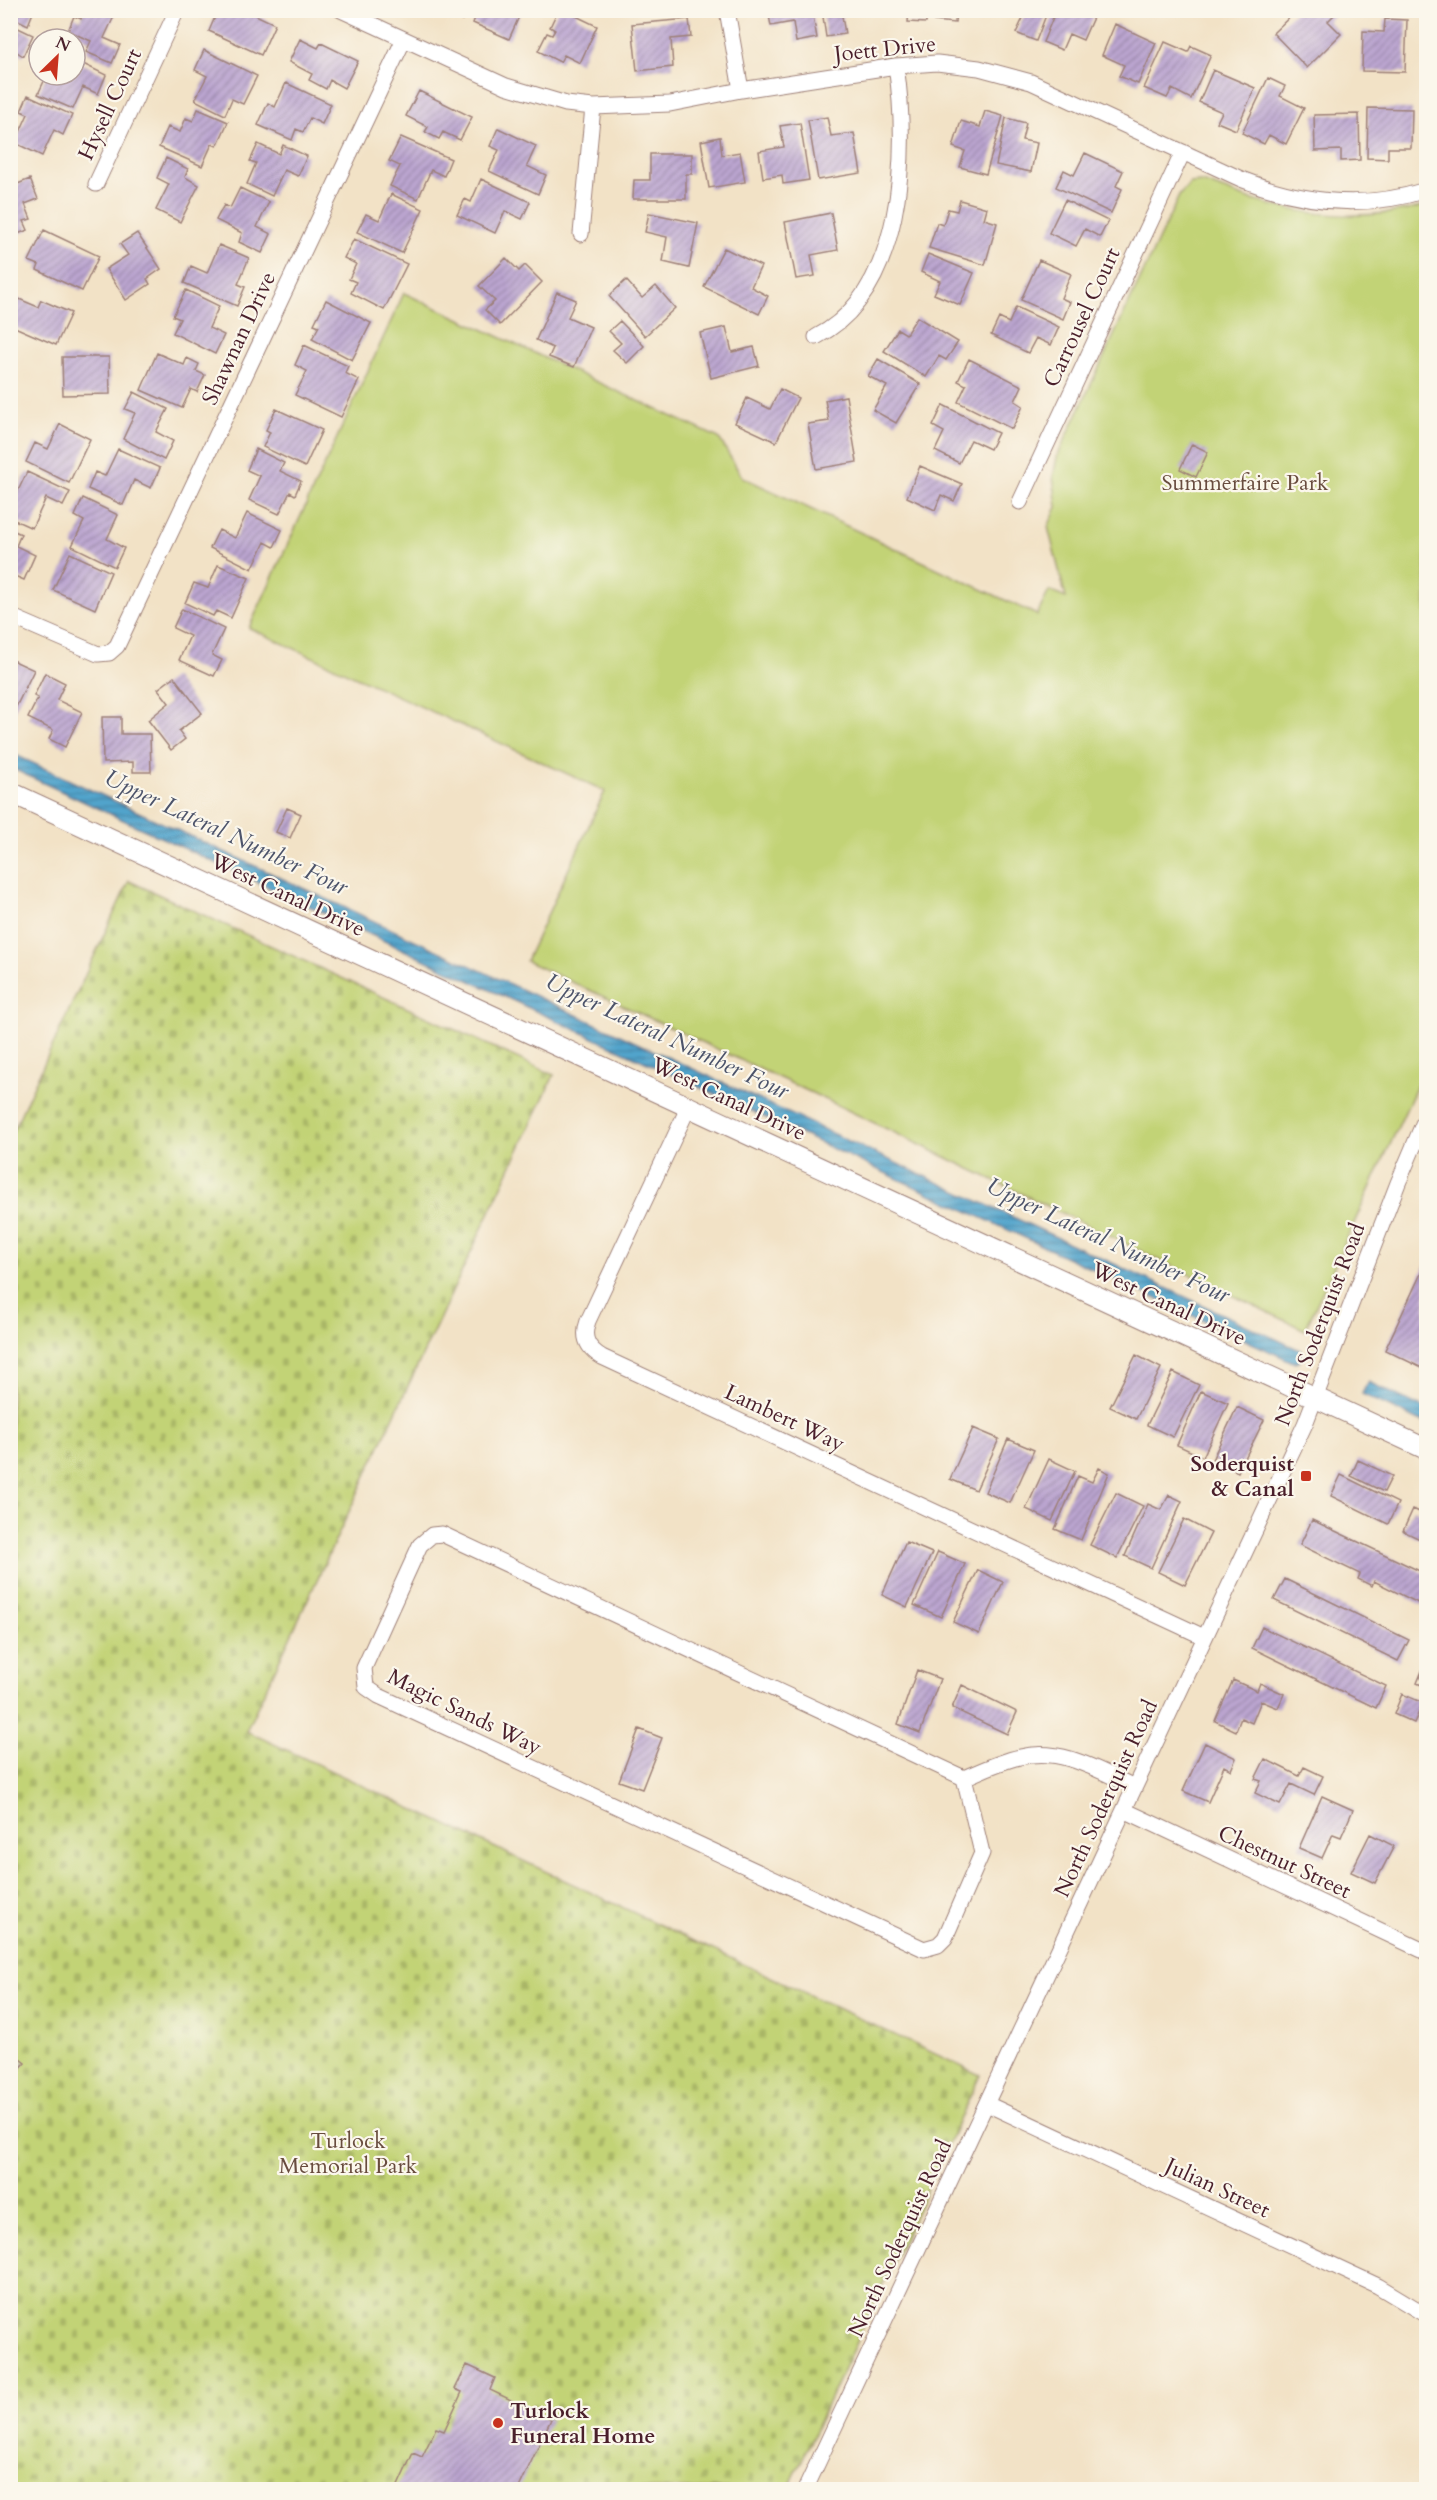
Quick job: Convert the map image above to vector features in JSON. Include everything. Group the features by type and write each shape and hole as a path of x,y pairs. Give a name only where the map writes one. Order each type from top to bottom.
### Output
{"street":[{"name":"Hysell Court","path":"96,184 177,10"},
{"name":"Joett Drive","path":"341,10 506,86 556,102 593,107 670,104 741,90 896,66 958,64 1007,74 1054,91 1259,186 1313,200 1369,202 1426,190"},
{"path":"727,10 741,90"},
{"name":"Shawnan Drive","path":"10,616 98,654 109,653 117,646 404,39"},
{"path":"816,337 836,325 856,307 876,272 883,254 893,214 901,150 901,97 896,66"},
{"path":"581,234 593,107"},
{"name":"Carrousel Court","path":"1020,502 1183,152"},
{"name":"West Canal Drive","path":"10,792 1426,1449"},
{"name":"Lambert Way","path":"689,1106 588,1321 585,1335 592,1350 602,1357 1204,1637"},
{"name":"North Soderquist Road","path":"805,2490 1317,1398 1398,1183 1426,1117"},
{"name":"Magic Sands Way","path":"442,1534 964,1778 982,1853 945,1938 938,1945 924,1949 379,1696 366,1687 364,1668 420,1545 432,1535 442,1534"},
{"path":"964,1778 1018,1757 1043,1754 1074,1759 1134,1787"},
{"name":"Chestnut Street","path":"1124,1810 1426,1952"},
{"name":"Julian Street","path":"987,2104 1378,2286 1426,2315"}],"green space":[{"name":"Summerfaire Park","path":"1201,182 1271,205 1315,213 1381,214 1426,206 1426,1066 1305,1330 812,1093 526,961 605,791 249,628 404,293 719,438 742,477 1037,615 1049,591 1066,598 1048,527 1057,507 1053,477 1057,457 1179,196 1190,183"},
{"name":"Turlock Memorial Park","path":"129,881 554,1075 246,1731 980,2075 788,2489 11,2490 11,1135"}],"water":[{"path":"11,753 1302,1351 1303,1354 1295,1363 11,768"},
{"path":"1368,1382 1426,1409 1426,1424 1362,1394"}],"building":[{"path":"10,10 34,10 28,25 10,16"},
{"path":"84,10 117,10 104,38 120,45 112,63 87,52 91,41 87,39 87,27 70,27 74,16 81,19"},
{"path":"218,10 245,10 275,24 261,55 209,31"},
{"path":"440,10 466,10 462,20"},
{"path":"478,10 522,10 509,39 473,23"},
{"path":"558,10 578,10 576,16 597,26 580,63 564,55 560,62 538,51 547,33 552,35 555,30 550,27"},
{"path":"768,10 812,10 817,38 796,42 793,22 771,26"},
{"path":"822,10 841,10 845,34 826,37"},
{"path":"909,10 927,10 926,23 908,22"},
{"path":"935,10 956,10 955,23 934,21"},
{"path":"1012,10 1048,10 1036,41 1016,33 1024,16"},
{"path":"1056,10 1089,10 1095,13 1083,40 1069,34 1062,50 1043,42"},
{"path":"1297,10 1335,10 1337,12 1328,21 1341,34 1307,68 1273,33"},
{"path":"689,19 691,37 671,39 673,67 637,71 632,24"},
{"path":"1385,19 1407,20 1405,72 1362,71 1363,31 1384,32"},
{"path":"10,24 27,32 27,48 23,56 17,52 10,65"},
{"path":"1115,24 1156,43 1138,84 1119,76 1124,65 1102,55"},
{"path":"300,39 318,48 321,43 358,61 344,88 330,80 326,89 309,80 312,74 289,62"},
{"path":"1165,42 1188,52 1191,46 1211,55 1191,99 1172,89 1167,98 1144,88"},
{"path":"204,50 257,76 243,104 232,99 225,115 195,100 207,76 195,70"},
{"path":"87,66 106,75 98,94 83,87 87,87"},
{"path":"1213,70 1255,88 1236,130 1217,122 1222,112 1199,102"},
{"path":"1268,78 1285,86 1280,96 1304,108 1286,144 1269,135 1264,144 1242,133"},
{"path":"286,83 331,104 322,124 310,118 303,132 296,129 292,140 258,125 268,103 275,107"},
{"path":"41,87 83,87 73,109 38,94"},
{"path":"419,91 472,117 460,140 443,132 439,139 425,132 428,127 406,116"},
{"path":"28,95 72,115 63,135 54,130 42,156 15,143 28,114 21,111"},
{"path":"1368,108 1412,109 1411,148 1388,148 1388,159 1367,158"},
{"path":"198,109 228,122 217,146 212,144 202,166 159,147 168,127 180,132 186,118 193,121"},
{"path":"985,111 1003,116 986,174 960,167 965,151 953,147 961,121 980,127"},
{"path":"1359,114 1360,160 1341,161 1341,150 1315,151 1314,115"},
{"path":"827,117 831,136 854,133 861,173 818,180 808,120"},
{"path":"1006,118 1026,123 1022,140 1037,143 1031,172 996,165"},
{"path":"800,123 809,180 783,184 782,175 763,178 759,151 784,147 780,126"},
{"path":"498,128 536,146 527,166 546,175 538,194 489,171 499,150 490,146"},
{"path":"401,137 451,159 444,176 431,170 418,199 390,186 400,166 389,161"},
{"path":"720,137 722,155 740,152 745,182 709,188 701,141"},
{"path":"258,144 279,154 283,145 307,156 298,176 284,170 272,196 247,184 256,163 250,161"},
{"path":"1085,153 1123,171 1116,186 1122,189 1111,213 1056,187 1064,170 1074,175"},
{"path":"650,154 692,154 692,174 686,174 686,199 633,199 634,180 650,180"},
{"path":"166,158 188,169 185,177 199,185 180,222 156,210 169,184 157,178"},
{"path":"30,179 38,199 25,204 31,219 24,221 28,230 10,237 10,187"},
{"path":"481,179 530,202 522,219 505,211 495,233 457,215 465,199 471,202"},
{"path":"240,188 269,202 257,227 271,234 262,253 239,242 242,233 216,220 224,205 230,208"},
{"path":"391,194 423,209 402,253 357,232 366,214 379,220"},
{"path":"960,200 987,208 984,219 997,223 985,265 929,248 937,223 943,225 948,209 957,211"},
{"path":"1065,200 1108,221 1100,237 1085,229 1076,246 1049,233"},
{"path":"649,213 698,223 689,268 663,262 667,237 645,232"},
{"path":"831,213 838,250 811,255 815,276 796,279 785,222"},
{"path":"44,230 99,256 82,291 37,270 39,265 29,261"},
{"path":"137,233 161,269 147,279 150,284 126,300 106,269 128,255 120,244"},
{"path":"354,239 407,264 384,310 351,293 356,282 349,279 356,264 344,258"},
{"path":"219,245 249,258 238,284 245,287 237,306 184,283 191,266 207,273"},
{"path":"724,248 761,266 751,287 768,296 759,314 704,287"},
{"path":"928,254 974,273 960,305 934,294 940,281 921,272"},
{"path":"506,258 519,271 525,265 542,282 500,325 485,310 495,301 479,286"},
{"path":"1039,260 1071,274 1061,298 1070,302 1063,319 1021,300"},
{"path":"626,280 642,298 656,286 675,308 645,336 609,296"},
{"path":"186,290 219,306 209,328 224,335 215,354 173,333 180,319 173,316"},
{"path":"557,292 576,300 568,317 591,327 574,367 549,357 553,348 536,340"},
{"path":"12,296 38,307 41,300 71,313 56,345 10,325"},
{"path":"326,300 371,323 352,360 312,339 319,326 314,324"},
{"path":"1016,307 1059,327 1051,345 1036,338 1028,353 991,335 999,318 1009,323"},
{"path":"917,317 958,342 946,360 939,356 926,377 884,351 898,329 906,334"},
{"path":"620,321 644,346 627,363 613,350 621,343 609,331"},
{"path":"726,327 732,352 754,347 759,366 711,378 700,333"},
{"path":"304,345 348,366 345,373 359,380 341,417 295,395 307,371 295,365"},
{"path":"157,353 184,365 187,358 199,364 196,371 205,375 197,392 191,389 182,408 141,390"},
{"path":"62,357 109,357 110,394 63,395"},
{"path":"878,359 920,384 896,423 873,410 887,386 868,376"},
{"path":"969,359 1022,386 1015,401 1023,406 1012,429 958,402 966,385 958,381"},
{"path":"780,389 798,398 776,442 735,423 747,398 770,409"},
{"path":"134,392 168,409 156,432 173,441 164,460 123,439 135,413 125,409"},
{"path":"846,396 857,462 816,469 808,424 829,421 825,400"},
{"path":"943,405 998,433 990,449 971,440 959,463 935,451 944,432 933,426"},
{"path":"276,409 322,430 305,467 263,447 270,432 266,430"},
{"path":"60,424 90,439 69,483 26,462 35,443 48,449"},
{"path":"1192,444 1208,452 1196,477 1180,469"},
{"path":"118,449 160,468 151,488 134,480 123,505 88,489 95,472 105,476"},
{"path":"256,449 284,463 280,471 301,481 295,495 290,492 279,514 249,500 260,476 247,470"},
{"path":"920,466 962,484 954,501 941,495 935,510 907,497"},
{"path":"27,472 70,492 63,506 46,498 32,528 10,518 10,495 15,497"},
{"path":"83,498 118,515 107,539 124,548 115,567 72,546 84,521 75,516"},
{"path":"247,513 282,530 274,547 265,542 252,569 210,548 219,530 235,538"},
{"path":"10,529 21,534 16,546 35,555 24,580 10,574"},
{"path":"70,553 111,572 95,609 53,590"},
{"path":"218,565 249,578 231,618 216,611 213,616 185,603 194,583 208,588"},
{"path":"182,609 224,629 212,655 222,660 214,676 179,660 190,636 173,628"},
{"path":"10,659 34,670 14,711 10,709"},
{"path":"45,673 65,683 57,700 82,712 65,747 49,739 53,730 28,718 38,698 34,696"},
{"path":"174,677 202,713 179,731 185,739 171,750 148,720 169,703 158,689"},
{"path":"102,717 121,717 121,734 150,734 151,772 133,772 133,762 103,763"},
{"path":"287,808 301,814 290,838 276,832"},
{"path":"1426,1263 1426,1370 1385,1350"},
{"path":"1136,1355 1161,1368 1136,1419 1110,1407"},
{"path":"1173,1372 1199,1385 1173,1437 1147,1425"},
{"path":"1201,1391 1228,1403 1203,1457 1177,1445"},
{"path":"1237,1407 1264,1420 1238,1472 1212,1460"},
{"path":"973,1428 999,1439 976,1490 950,1479"},
{"path":"1008,1439 1034,1450 1010,1503 985,1492"},
{"path":"1049,1459 1075,1471 1052,1521 1026,1509"},
{"path":"1358,1460 1392,1476 1384,1492 1351,1476"},
{"path":"1099,1468 1109,1473 1081,1540 1055,1529 1078,1476 1092,1482"},
{"path":"1341,1475 1398,1503 1388,1524 1331,1496"},
{"path":"1116,1493 1143,1506 1117,1558 1090,1545"},
{"path":"1169,1495 1182,1501 1151,1568 1125,1556 1148,1504 1161,1510"},
{"path":"1413,1509 1426,1515 1426,1542 1403,1531"},
{"path":"1184,1519 1211,1533 1185,1585 1158,1572"},
{"path":"1312,1520 1426,1574 1426,1607 1374,1581 1372,1586 1358,1579 1360,1574 1300,1545"},
{"path":"906,1542 932,1553 907,1607 882,1595"},
{"path":"938,1552 965,1564 941,1617 914,1605"},
{"path":"978,1570 1003,1582 979,1634 953,1622"},
{"path":"1285,1579 1409,1640 1398,1661 1274,1600"},
{"path":"1262,1627 1386,1686 1376,1708 1252,1648"},
{"path":"1426,1661 1426,1687 1417,1683"},
{"path":"917,1670 940,1679 920,1733 898,1724"},
{"path":"1233,1680 1257,1691 1260,1683 1284,1694 1278,1708 1261,1701 1252,1723 1241,1718 1236,1731 1215,1721"},
{"path":"962,1685 1017,1712 1007,1734 952,1708"},
{"path":"1402,1694 1423,1703 1414,1723 1394,1714"},
{"path":"639,1729 662,1738 642,1789 619,1781"},
{"path":"1205,1743 1236,1758 1231,1770 1224,1766 1208,1802 1183,1791"},
{"path":"1265,1759 1299,1776 1304,1767 1323,1776 1314,1795 1291,1784 1280,1805 1255,1793 1261,1781 1255,1779"},
{"path":"1322,1796 1353,1810 1341,1837 1333,1834 1322,1858 1299,1848"},
{"path":"1370,1834 1394,1846 1375,1883 1351,1872"},
{"path":"10,2051 25,2063 10,2079"},
{"name":"Turlock Funeral Home","path":"467,2365 495,2378 490,2390 551,2419 518,2490 396,2490 413,2453 422,2457 436,2428 444,2431 462,2392 455,2389"}],"place":[{"name":"Soderquist & Canal","path":"1306,1476"},
{"name":"Turlock Funeral Home","path":"498,2423"}],"water label":[{"name":"Upper Lateral Number Four","path":"226,832"},
{"name":"Upper Lateral Number Four","path":"667,1036"},
{"name":"Upper Lateral Number Four","path":"1108,1240"}]}
